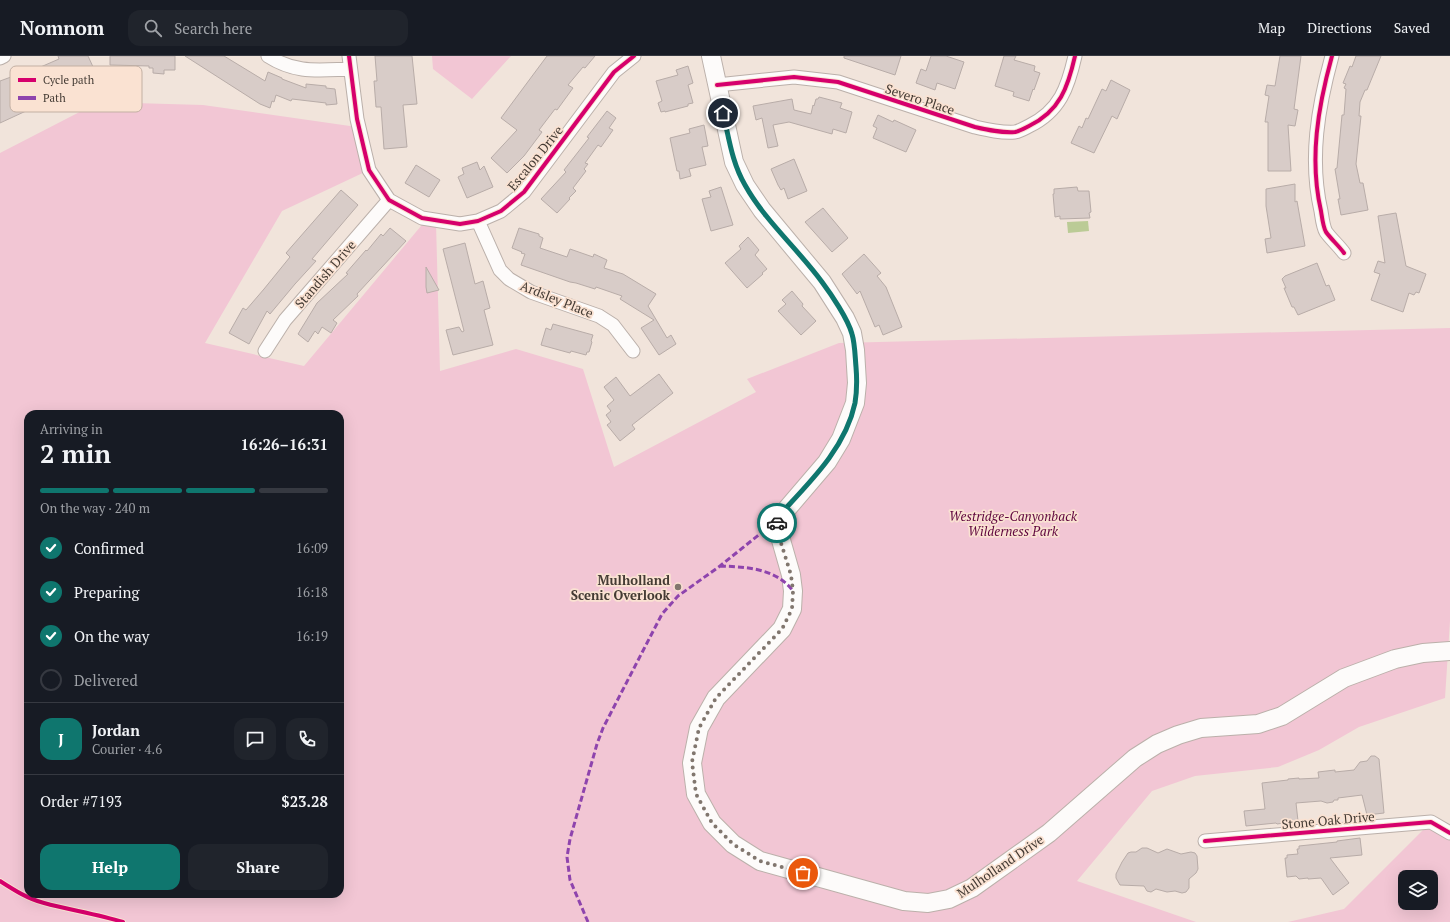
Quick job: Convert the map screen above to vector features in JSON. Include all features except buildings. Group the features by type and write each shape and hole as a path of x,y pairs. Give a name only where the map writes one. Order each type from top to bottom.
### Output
{"main road":[{"path":"711,56 717,85"},
{"name":"Mulholland Drive","path":"717,85 734,162 745,185 762,210 822,282 845,318 852,333 855,350 857,383 855,403 841,439 827,462 784,510 777,526 791,575 793,591 792,609 782,629 716,698 699,728 692,762 696,794 712,823 733,844 760,861 904,901 928,903 949,900 972,888 1049,833 1135,758 1156,744 1201,728 1258,724 1282,716 1344,678 1388,662 1423,653 1450,651"}],"street":[{"path":"0,58 4,56"},
{"path":"268,56 280,64 304,70 350,69"},
{"name":"Escalon Drive","path":"349,56 357,119 369,170 388,200 422,218 460,224 478,221 501,211 524,192 614,72 634,56"},
{"name":"Severo Place","path":"717,85 794,77 838,82 975,127 998,131 1017,132 1042,120 1056,104 1067,88 1075,56"},
{"path":"1332,56 1322,94 1317,125 1316,167 1319,204 1325,231 1344,253"},
{"name":"Standish Drive","path":"265,351 284,320 388,200"},
{"name":"Ardsley Place","path":"478,221 500,270 509,279 531,292 599,316 613,325 633,351"},
{"name":"Stone Oak Drive","path":"1205,841 1431,822 1450,832"}],"green space":[{"path":"432,56 511,56 472,99 433,69"},
{"name":"Westridge-Canyonback Wilderness Park","path":"142,103 203,105 357,127 367,171 282,211 205,343 304,366 426,220 436,223 440,371 516,349 583,369 614,467 756,392 747,379 839,343 1450,328 1450,621 1445,698 1359,727 1319,750 1278,767 1195,776 1152,791 1077,881 1196,922 0,922 0,153 80,112 142,112"},
{"path":"1431,822 1450,833 1450,922 1288,922 1344,909"}],"shaded area":[{"path":"1088,221 1089,231 1068,233 1067,222"}],"marked path":[{"path":"588,922 570,880 567,857 570,839 603,728 662,614 678,596 720,566 771,525 777,526"},
{"path":"720,566 750,568 769,573 786,583 793,591"}],"cycle path":[{"path":"349,56 357,119 369,170 389,200 422,218 460,224 478,221 501,211 524,192 614,72 634,56"},
{"path":"717,85 794,77 838,82 975,127 1000,132 1015,132 1040,120 1055,105 1066,88 1075,56"},
{"path":"1332,56 1319,114 1316,153 1317,192 1326,232 1344,253"},
{"path":"1205,841 1431,822 1450,833"},
{"path":"0,881 24,895"},
{"path":"30,898 123,922"}],"way so far":[{"path":"777,523 777,530 791,575 793,591 792,609 782,629 716,698 699,728 692,762 696,794 712,823 733,844 760,861 803,873"}],"place":[{"name":"Mulholland Scenic Overlook","path":"678,587"}],"route":[{"path":"723,113 734,162 745,185 762,210 822,282 836,303 852,333 855,350 857,383 855,403 841,439 827,462 784,510 777,523"}]}
